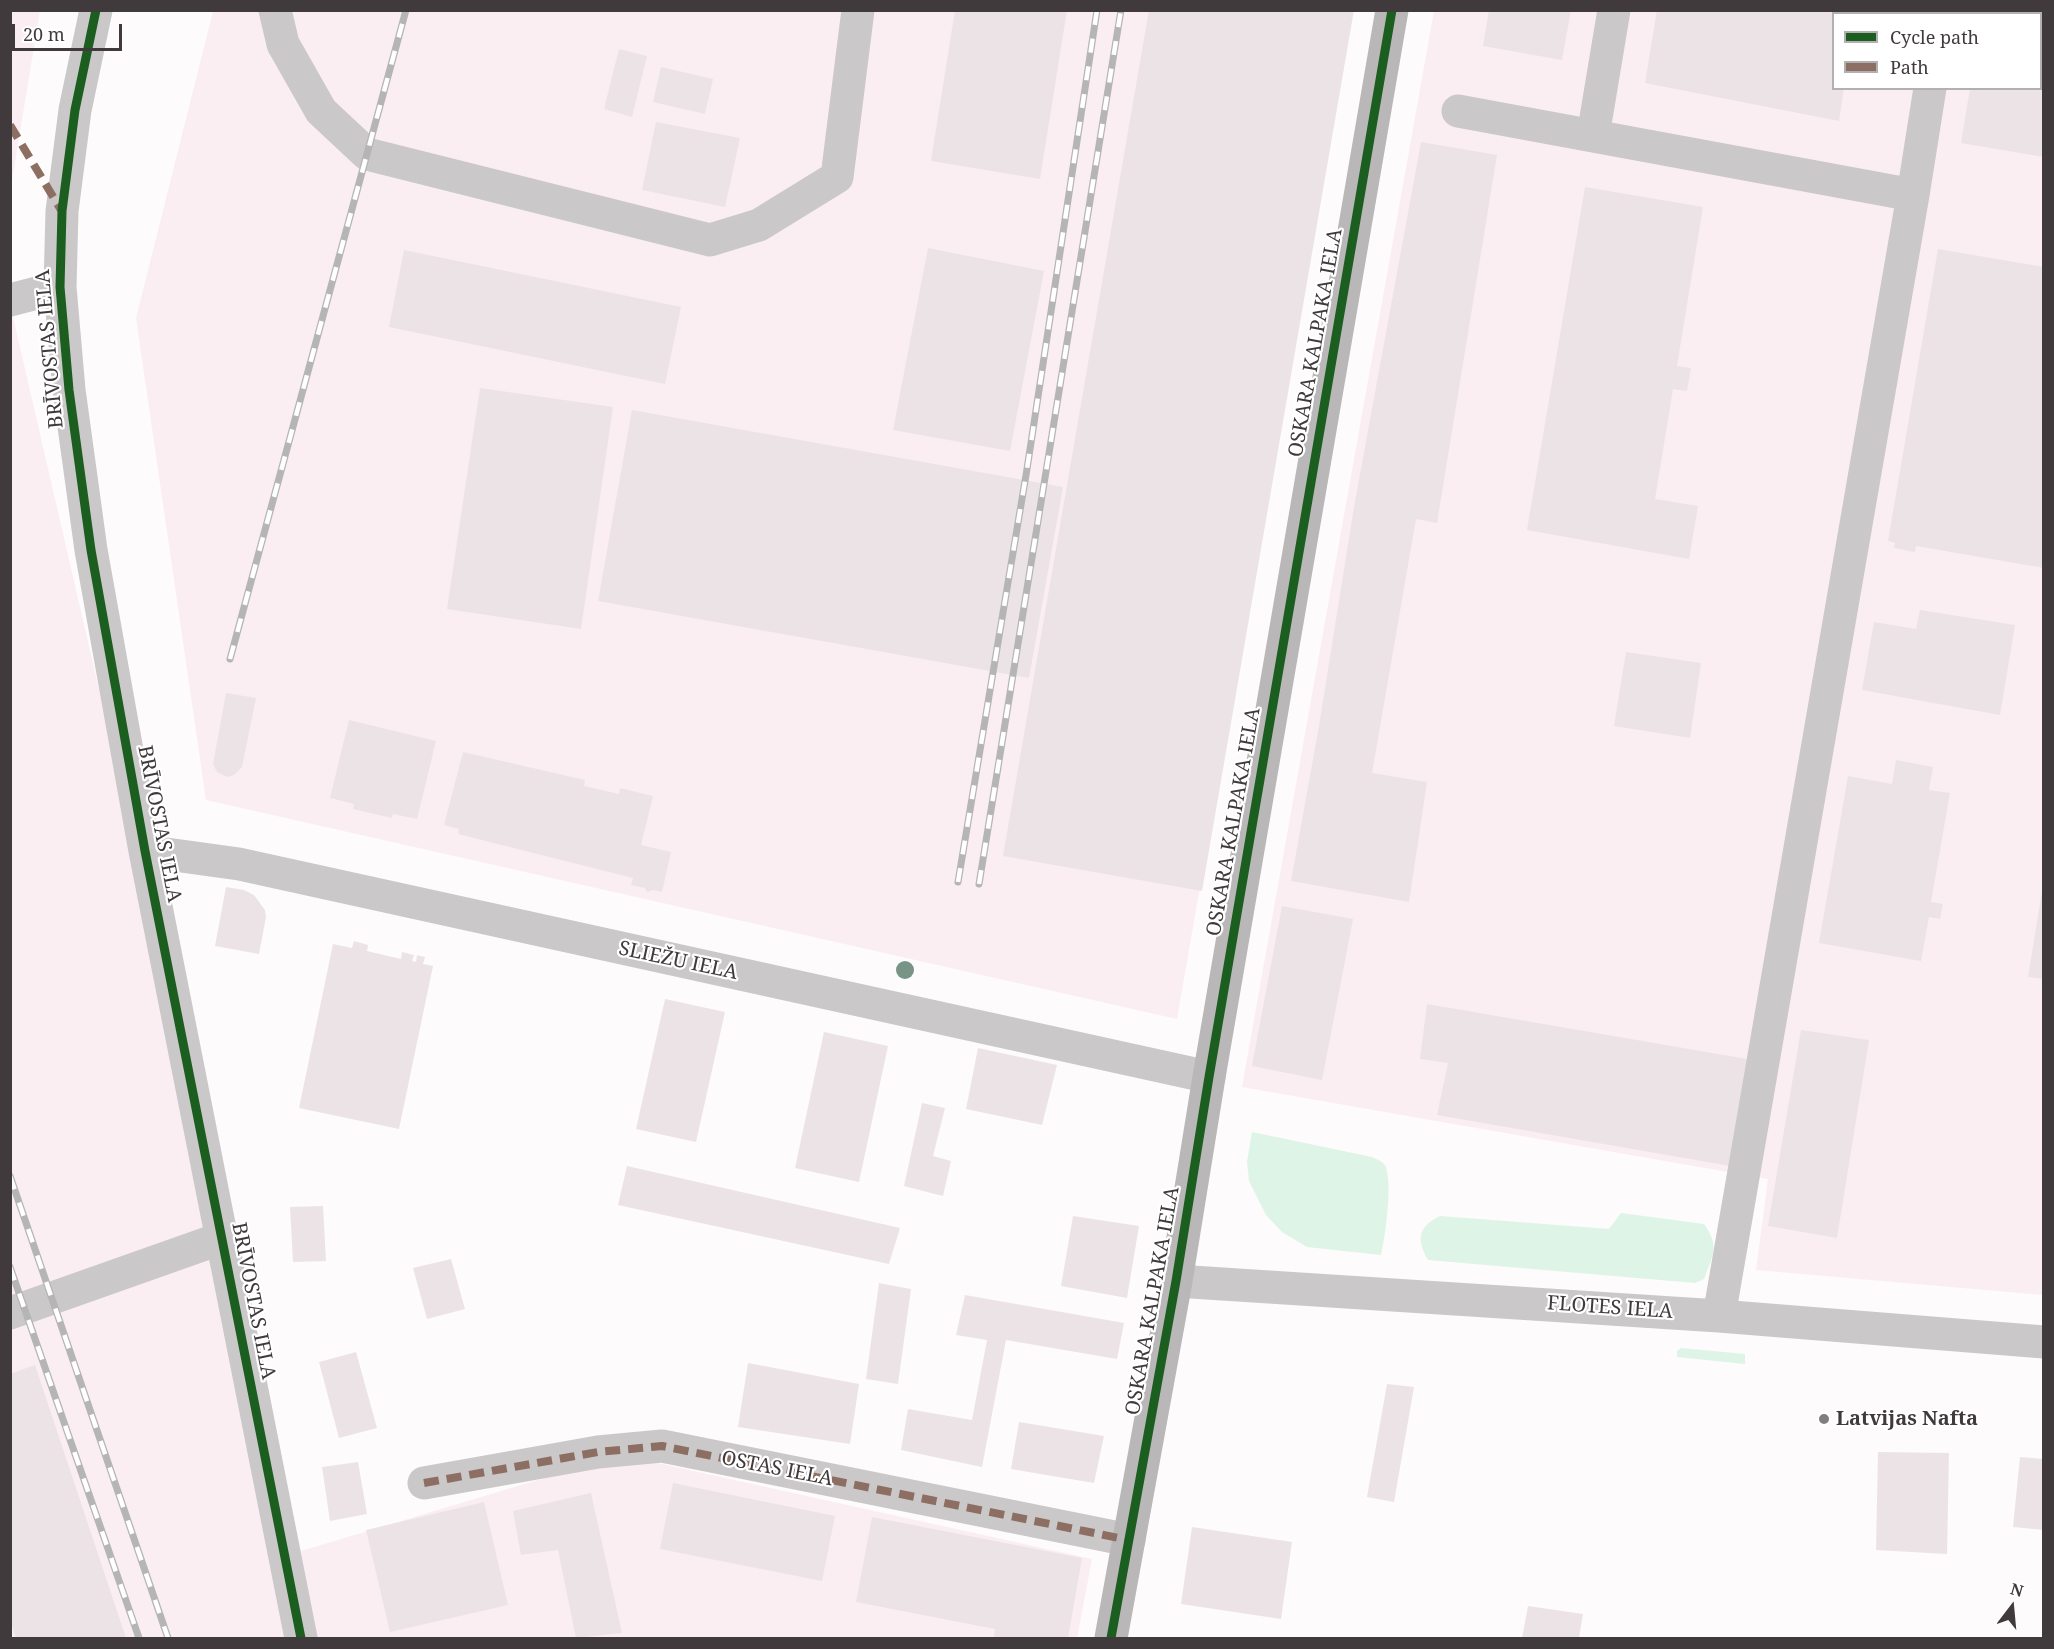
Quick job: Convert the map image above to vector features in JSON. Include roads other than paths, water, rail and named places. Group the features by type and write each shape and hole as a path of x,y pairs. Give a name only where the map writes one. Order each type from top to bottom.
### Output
{"main road":[{"name":"OSKARA KALPAKA IELA","path":"1111,1638 1176,1281 1392,10"}],"street":[{"name":"BRĪVOSTAS IELA","path":"96,10 75,110 62,211 60,287 69,390 91,550 146,851 301,1638"},
{"path":"275,10 283,44 321,111 367,154 710,240 759,225 837,177 858,10"},
{"path":"1593,136 1614,10"},
{"path":"1719,1316 1930,90"},
{"path":"1458,111 1913,195"},
{"name":"BRĪVOSTAS IELA","path":"10,300 60,287"},
{"name":"SLIEŽU IELA","path":"146,851 239,864 1209,1077"},
{"path":"10,1313 222,1238"},
{"name":"FLOTES IELA","path":"1176,1281 1719,1316 2043,1342"},
{"name":"OSTAS IELA","path":"424,1483 598,1452 662,1446 1129,1540"}],"railway":[{"path":"230,659 406,10"},
{"path":"958,882 1027,469 1097,10"},
{"path":"979,884 1121,10"},
{"path":"10,1176 168,1638"},
{"path":"10,1267 139,1638"}],"place":[{"name":"Latvijas Nafta","path":"1824,1419"}]}
